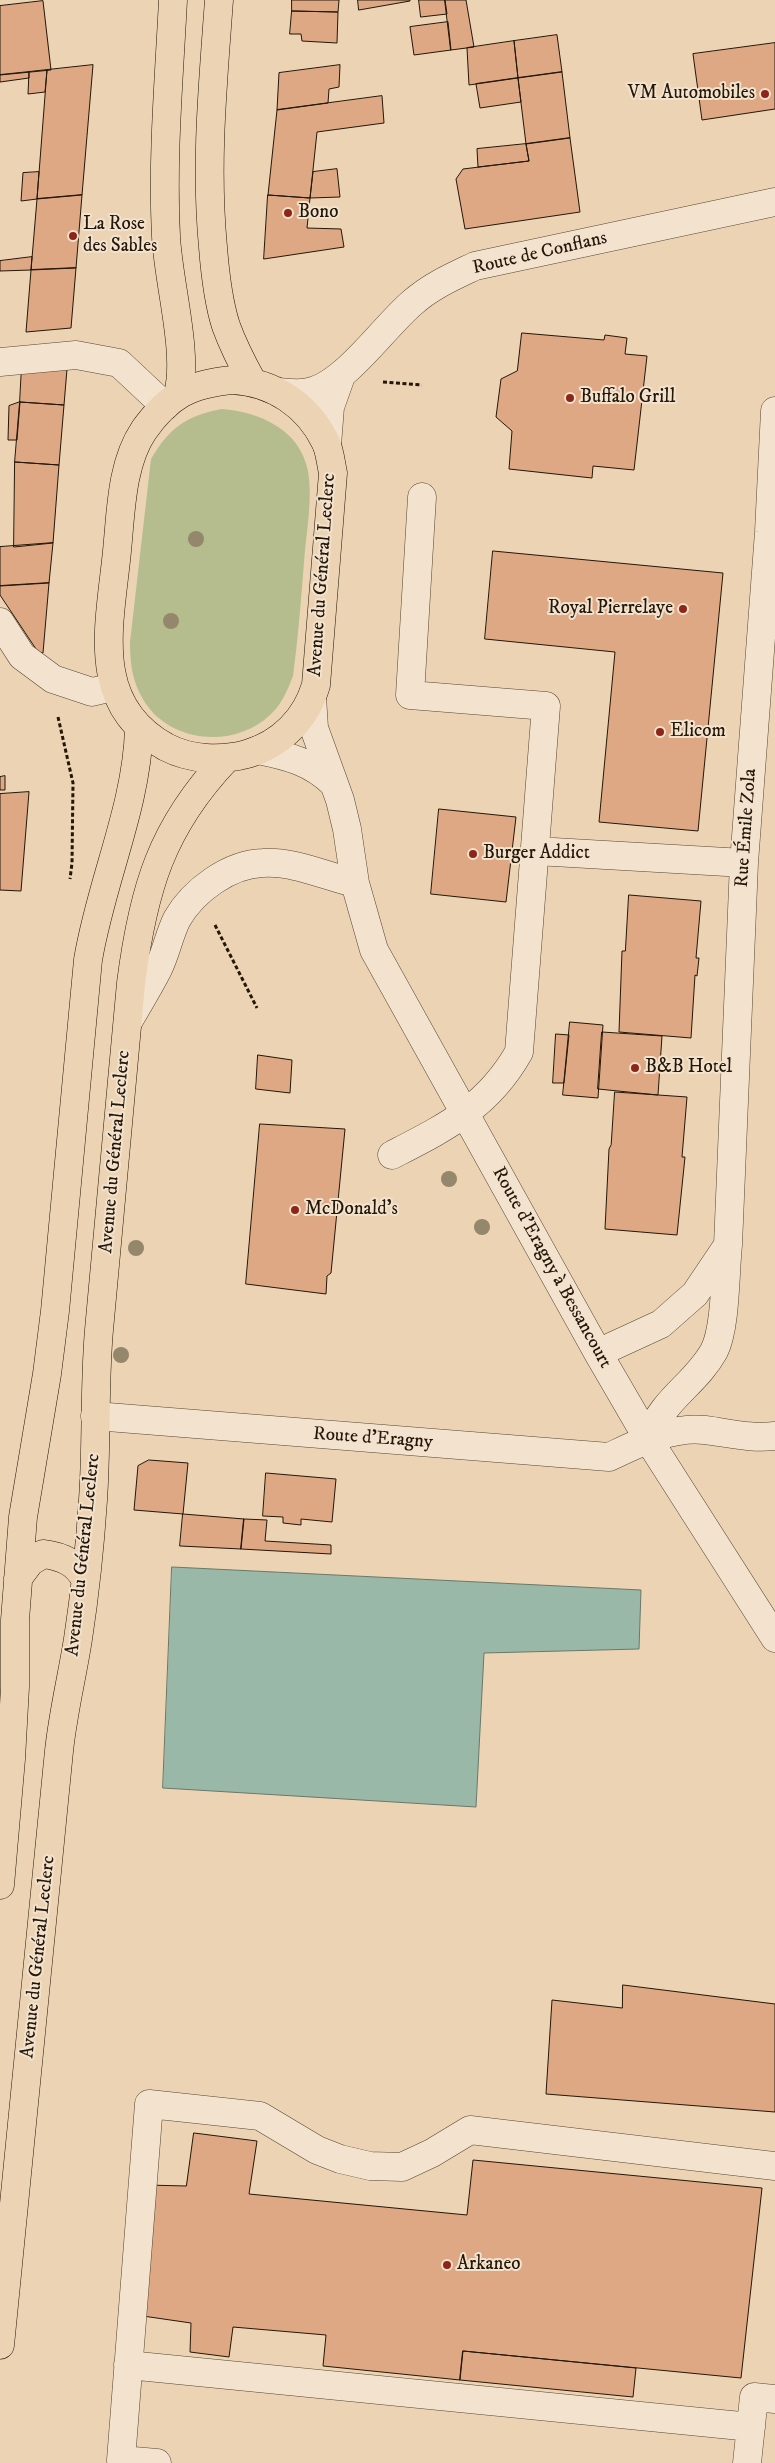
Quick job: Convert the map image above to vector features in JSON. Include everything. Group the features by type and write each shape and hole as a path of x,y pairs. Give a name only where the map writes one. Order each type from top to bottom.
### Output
{"main road":[{"path":"171,400 182,369 167,253 164,178 173,0"},
{"path":"219,0 210,116 210,217 219,294 226,324 237,354 252,381"},
{"name":"Avenue du Général Leclerc","path":"252,381 291,399 306,413 327,445 332,473 316,685 312,697 293,726 280,738 258,750 227,758 202,758 172,750 154,740 139,728 125,711 113,687 108,652 122,497 132,456 143,432 171,400 195,386 212,382 252,381"},
{"path":"0,1885 11,1759 18,1578 23,1526 54,1320 88,960 99,902 132,793 138,757 139,728"},
{"name":"Avenue du Général Leclerc","path":"0,2345 58,1751 78,1640 89,1545 94,1483 98,1330 138,928 146,895 157,864 173,829 187,806 227,758"},
{"path":"23,1526 29,1541 36,1549 69,1562 77,1567 85,1579"},
{"path":"18,1578 36,1557 43,1554 70,1557 89,1545"}],"street":[{"name":"Route de Conflans","path":"279,392 300,394 313,392 341,376 413,302 436,284 474,266 775,202"},
{"path":"0,362 76,355 119,363 171,400"},
{"name":"Route de Conflans","path":"327,445 330,407 341,376"},
{"name":"Rue Émile Zola","path":"648,1439 654,1423 662,1410 699,1371 714,1350 720,1330 728,1245 744,863 770,532 775,411"},
{"path":"392,1155 441,1130 465,1114 493,1090 508,1071 519,1052 546,706 410,695 422,497"},
{"path":"0,622 22,656 53,679 92,692 113,687"},
{"name":"Route d'Eragny à Bessancourt","path":"312,697 314,728 337,787 348,829 355,883 374,950 598,1353 648,1439 775,1638"},
{"path":"258,750 303,761 324,773 337,787"},
{"path":"536,851 744,863"},
{"path":"128,1022 158,969 177,920 188,903 217,879 240,868 262,863 290,865 355,883"},
{"path":"598,1353 661,1324 695,1294 728,1245"},
{"name":"Route d'Eragny","path":"95,1416 609,1457 648,1439 689,1430 752,1437 775,1436"},
{"path":"157,2463 120,2460 149,2104 260,2116 318,2150 340,2159 370,2166 402,2167 432,2154 470,2130 775,2166"},
{"path":"128,2365 751,2428"},
{"path":"747,2463 754,2397 775,2399"}],"path":[{"path":"376,382 422,385"},
{"path":"211,917 257,1008"}],"green space":[{"path":"222,409 250,414 263,419 276,425 287,434 304,456 308,471 309,505 293,676 281,702 270,715 255,726 239,733 221,737 186,733 170,726 155,715 144,701 137,687 132,672 130,642 151,459 165,439 180,425 198,415"}],"shaded area":[{"path":"172,1567 641,1590 639,1649 484,1653 476,1807 163,1788"}],"building":[{"path":"292,0 339,0 338,12 292,11"},
{"path":"358,0 410,0 410,1 359,10"},
{"path":"419,0 445,0 447,14 421,17"},
{"path":"445,0 466,0 474,47 451,50"},
{"path":"43,1 51,70 0,75 0,6"},
{"path":"292,11 338,12 337,43 302,41 301,34 290,34"},
{"path":"448,22 451,50 414,55 410,27"},
{"path":"557,35 562,72 518,78 514,41"},
{"path":"514,41 518,78 469,85 467,48"},
{"path":"775,43 775,109 702,120 693,54"},
{"path":"93,65 82,195 37,199 47,70"},
{"path":"340,65 339,87 329,89 328,103 277,110 279,73"},
{"path":"47,70 45,92 28,94 29,72"},
{"path":"29,72 29,78 0,82 0,75"},
{"path":"562,72 570,138 526,144 518,78"},
{"path":"518,78 521,102 480,108 476,84"},
{"path":"382,96 384,123 317,132 310,198 268,195 277,110"},
{"path":"570,138 580,212 465,229 456,179 463,169 529,161 526,144"},
{"path":"526,144 529,161 478,167 477,149"},
{"path":"337,169 340,197 310,198 313,172"},
{"path":"39,172 37,199 21,201 23,173"},
{"path":"82,195 76,268 31,270 37,199"},
{"name":"Bono","path":"268,195 310,198 307,228 341,229 344,247 264,259"},
{"path":"32,257 31,270 0,271 0,261"},
{"path":"76,268 71,328 26,332 31,270"},
{"name":"Buffalo Grill","path":"522,333 604,340 605,335 627,338 625,354 647,356 634,470 593,466 592,478 509,469 512,431 496,417 501,379 517,371"},
{"path":"22,365 67,369 64,405 20,402"},
{"path":"20,402 17,440 8,440 9,406"},
{"path":"20,402 64,405 59,465 15,462"},
{"path":"15,462 59,465 53,543 14,547"},
{"path":"53,543 49,583 0,586 0,547"},
{"path":"493,551 723,573 698,831 599,822 615,652 485,639"},
{"path":"49,583 43,653 38,652 0,595 0,586"},
{"path":"5,776 5,790 0,790 0,777"},
{"path":"29,792 21,891 0,890 0,794"},
{"name":"Burger Addict","path":"439,809 516,817 506,902 431,894"},
{"path":"629,895 701,901 696,958 699,958 697,976 695,975 691,1038 619,1032 622,951 625,951"},
{"path":"570,1022 603,1025 598,1098 563,1095"},
{"path":"602,1032 662,1036 658,1095 598,1089"},
{"path":"556,1034 569,1035 564,1083 553,1083"},
{"path":"258,1055 292,1060 290,1093 256,1089"},
{"path":"615,1092 687,1097 682,1157 685,1157 677,1235 605,1229 609,1149 611,1145"},
{"name":"McDonald's","path":"260,1124 345,1129 331,1273 327,1276 326,1294 246,1284"},
{"path":"149,1460 188,1463 183,1514 134,1510 138,1466"},
{"path":"266,1473 336,1479 332,1522 301,1519 301,1525 283,1523 283,1517 263,1516"},
{"path":"183,1514 244,1519 241,1549 180,1546"},
{"path":"244,1519 267,1520 265,1541 331,1545 331,1554 241,1549"},
{"path":"623,1985 775,2004 775,2112 546,2094 552,2000 622,2008"},
{"name":"Arkaneo","path":"194,2133 257,2141 249,2194 467,2215 473,2160 762,2188 741,2378 463,2351 460,2380 323,2366 326,2335 233,2327 229,2357 190,2352 191,2323 136,2315 146,2185 186,2186"},
{"path":"463,2351 636,2368 633,2397 460,2380"}],"place":[{"name":"VM Automobiles","path":"765,94"},
{"name":"Bono","path":"288,213"},
{"name":"La Rose des Sables","path":"73,236"},
{"name":"Buffalo Grill","path":"570,398"},
{"name":"Royal Pierrelaye","path":"683,609"},
{"name":"Elicom","path":"660,732"},
{"name":"Burger Addict","path":"473,854"},
{"name":"B&B Hotel","path":"635,1068"},
{"name":"McDonald's","path":"295,1210"},
{"name":"Arkaneo","path":"447,2265"}]}
